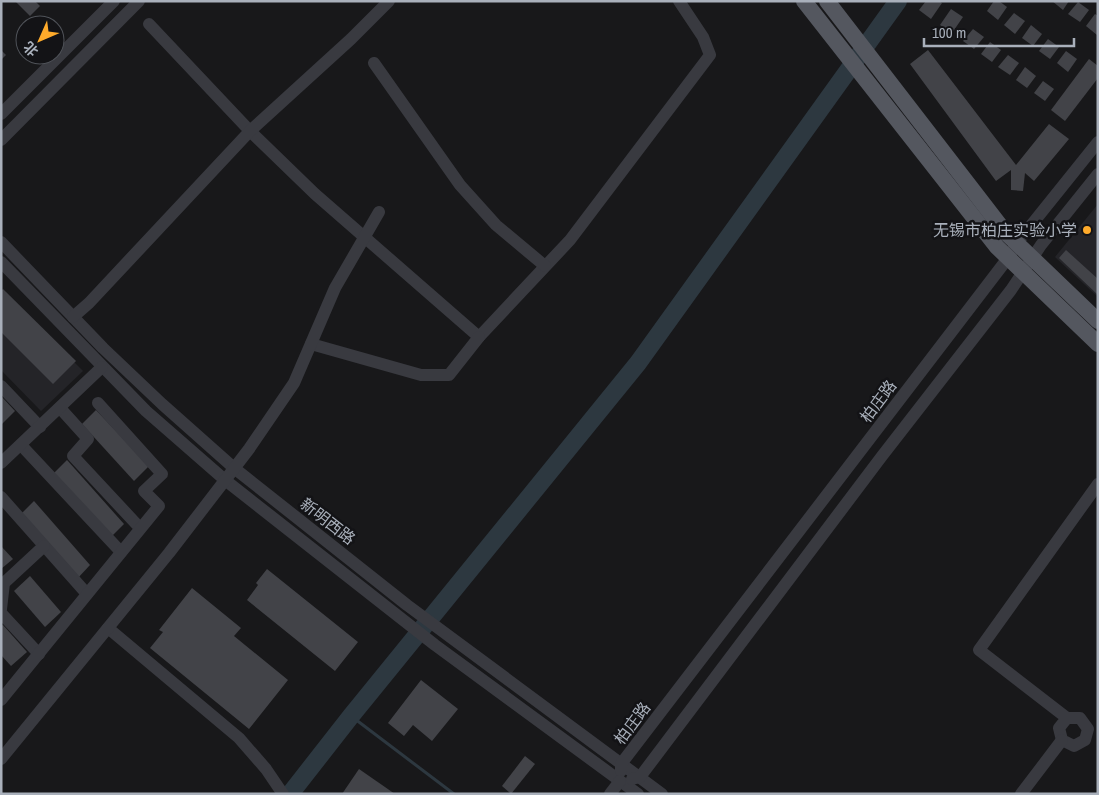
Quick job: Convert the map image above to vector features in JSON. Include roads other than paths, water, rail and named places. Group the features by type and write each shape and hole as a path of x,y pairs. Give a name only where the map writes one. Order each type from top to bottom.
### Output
{"main road":[{"path":"804,1 870,88 997,247 1008,258 1028,266 1098,321"},
{"path":"827,1 1016,244 1028,266 1098,344"}],"street":[{"path":"1,114 114,1"},
{"path":"1,140 139,1"},
{"path":"73,317 89,303 250,131 351,39 389,1"},
{"path":"311,344 421,375 449,375 479,337 570,240 710,55 703,37 679,1"},
{"path":"149,24 250,131 315,194 479,337"},
{"path":"374,63 460,185 496,225 545,266"},
{"name":"柏庄路","path":"620,781 621,764 1008,258 1016,244 1098,142"},
{"path":"610,794 620,781 640,777 1028,266 1041,245 1098,174"},
{"path":"1,760 249,449 294,383 335,288 379,212"},
{"name":"新明西路","path":"1,242 73,317 162,404 234,468 407,605 662,794"},
{"name":"新明西路","path":"1,262 146,410 225,480 435,645 638,794"},
{"path":"1,463 102,367"},
{"path":"1,386 40,427"},
{"path":"3,694 159,506 144,491 162,474 98,403"},
{"path":"60,408 88,440 73,456 140,528"},
{"path":"21,444 121,552"},
{"path":"1067,718 1059,728 1062,740 1074,746 1085,740 1093,732 1080,718 1067,718 979,650 1098,484"},
{"path":"1,497 87,594"},
{"path":"1,609 4,583 44,546"},
{"path":"1,613 38,654"},
{"path":"108,628 239,738 266,769 283,794"},
{"path":"1021,794 1062,740"}],"waterway":[{"path":"290,794 351,716 638,363 898,1"},
{"path":"351,716 454,794"}],"place":[{"name":"无锡市柏庄实验小学","path":"1087,230"}]}
